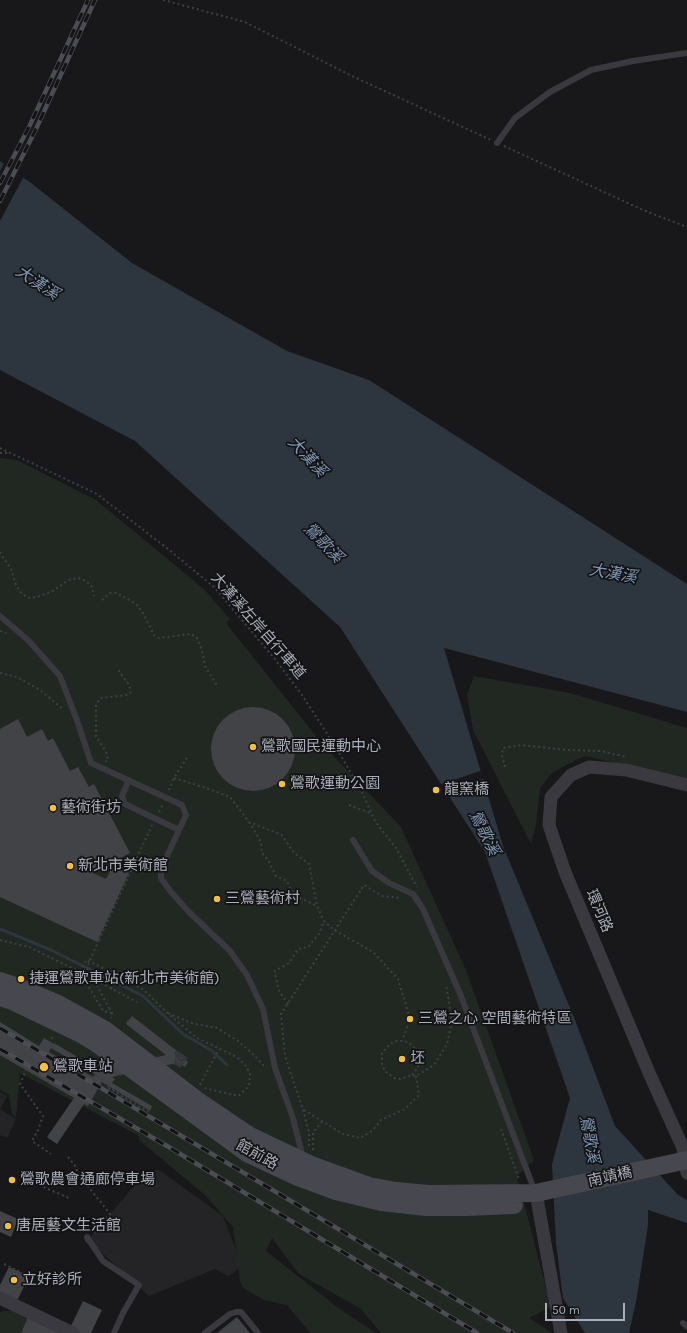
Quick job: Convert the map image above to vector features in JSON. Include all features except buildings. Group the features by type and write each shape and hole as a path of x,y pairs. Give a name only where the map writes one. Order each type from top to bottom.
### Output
{"street":[{"name":"環河路","path":"682,1167 683,1148 650,1075 565,872 549,825 551,797 571,775 589,767 626,770 687,785"},
{"name":"館前路","path":"0,981 56,1003 105,1030 198,1101 250,1136 305,1157 364,1184 396,1191 428,1194 543,1198"},
{"name":"館前路","path":"0,997 12,1001 81,1034 96,1043 247,1153 298,1177 336,1191 380,1202 426,1207 466,1207 543,1198"},
{"name":"南靖橋","path":"543,1198 682,1167"},
{"path":"543,1198 561,1333"},
{"path":"0,1298 73,1333"}],"lane":[{"path":"497,143 515,118 550,92 591,70 634,61 687,53"},
{"path":"0,616 28,640 60,676 91,763 182,805 186,815 161,869 161,878 189,912 230,951 247,975 263,1009 275,1068 305,1157"},
{"path":"129,780 122,796 125,804 179,830"},
{"path":"353,840 372,871 389,883 413,894 423,910 461,996 543,1198"},
{"path":"88,1240 87,1237 103,1261 139,1285 123,1313 114,1333"},
{"path":"205,1333 230,1314 236,1312 241,1312 258,1333"}],"path":[{"path":"163,0 245,22 352,76 643,210 687,227"},
{"name":"大漢溪左岸自行車道","path":"0,448 97,494 214,587 274,658 302,695 360,788 370,813 349,805"},
{"path":"0,453 10,452"},
{"path":"0,552 11,569 16,585 22,594 29,598 38,597 51,592 69,580 78,578 86,581 92,587 94,596"},
{"path":"102,600 110,593 118,593 136,604 143,613 154,635 159,638 191,634 197,638 202,650 205,666 218,687"},
{"path":"100,767 108,760 106,752 96,736 96,704 101,698 126,695 130,694 131,691 129,685 117,668"},
{"path":"0,673 17,678 40,690 78,723"},
{"path":"110,1022 112,1013 87,967 174,778 187,758"},
{"path":"174,778 230,797 249,822 261,842 262,853 268,860 276,876 287,881 291,890 298,897 317,906"},
{"path":"249,822 282,835 294,853 309,864 317,906 324,921 334,930 372,952 398,979 410,1019 402,1041"},
{"path":"305,1157 309,1133 286,1056 282,1014 364,885 382,896 401,898"},
{"path":"288,1004 278,989 275,971 289,963 298,949 308,947 319,934 324,921"},
{"path":"0,940 29,947 137,1002"},
{"path":"80,972 86,960 118,975 144,990 165,1011 197,1038 237,1057 246,1066 250,1074 248,1086 238,1096 199,1087 219,1049"},
{"path":"80,972 103,1011 112,1013"},
{"path":"111,989 118,975"},
{"path":"412,1075 419,1064 419,1058 417,1051 408,1042 395,1041 385,1048 382,1053 382,1065 385,1071 394,1078 400,1079 412,1075 416,1076 434,1065 447,1044 452,1021 445,977"},
{"path":"165,1011 191,1023 217,1028 238,1041 254,1055"},
{"path":"50,1043 109,1083 108,1086 148,1111"},
{"path":"171,1067 179,1057 181,1058 177,1063 179,1064 181,1061 184,1063"},
{"path":"36,1068 29,1063 20,1084 43,1116 32,1141 51,1154"},
{"path":"303,1110 343,1134 360,1138 372,1131 381,1120 405,1108 419,1095 416,1076"},
{"path":"305,1157 313,1151 313,1132 322,1122"},
{"path":"68,1157 74,1164 79,1175 110,1214 88,1240"},
{"path":"39,1185 71,1199"},
{"path":"4,1264 29,1276"}],"shaded area":[{"name":"三鶯藝術村","path":"0,458 17,460 96,500 204,589 230,619 226,623 323,745 401,827 466,970 534,1160 517,1176 551,1307 529,1318 552,1333 381,1333 361,1309 299,1274 272,1238 266,1251 337,1307 376,1333 310,1333 287,1305 264,1300 243,1288 240,1281 233,1227 205,1195 139,1140 139,1136 20,1073 16,1117 12,1114 9,1095 0,1089"},
{"path":"474,676 570,693 687,728 687,781 586,756 578,759 553,772 540,788 536,825 531,844 473,730 467,695"},
{"path":"0,1092 7,1096 0,1109"},
{"path":"0,1109 16,1119 7,1138 0,1135"},
{"path":"159,1170 223,1216 242,1266 229,1276 215,1269 149,1296 88,1240 147,1171"},
{"path":"2,1311 15,1311 28,1317 21,1333 0,1333 0,1313"}],"water":[{"path":"0,161 31,183 132,263 287,351 369,380 687,584 687,712 444,648 503,846 575,1020 615,1126 678,1195 687,1200 687,1223 648,1210 648,1225 636,1302 629,1333 585,1333 563,1298 556,1243 552,1164 570,1098 485,852 340,627 135,441 0,370"}],"pier":[{"path":"5,162 24,176 0,221 0,171"},
{"path":"483,770 485,778 444,791 439,785"}],"waterway":[{"path":"0,929 51,950 143,996 183,1034 211,1050 227,1065"}],"tunnel":[{"path":"175,1058 184,1063"}],"railway":[{"path":"0,183 30,125 88,0"},
{"path":"0,201 36,129 95,0"},
{"path":"0,1028 513,1333"},
{"path":"0,1049 167,1146 477,1333"}],"place":[{"name":"鶯歌國民運動中心","path":"253,747"},
{"name":"鶯歌運動公園","path":"282,784"},
{"name":"龍窯橋","path":"436,790"},
{"name":"藝術街坊","path":"53,808"},
{"name":"新北市美術館","path":"70,866"},
{"name":"三鶯藝術村","path":"217,899"},
{"name":"捷運鶯歌車站(新北市美術館)","path":"21,979"},
{"name":"三鶯之心 空間藝術特區","path":"410,1019"},
{"name":"坯","path":"402,1059"},
{"name":"鶯歌車站","path":"44,1067"},
{"name":"鶯歌農會通廊停車場","path":"12,1180"},
{"name":"唐居藝文生活館","path":"8,1226"},
{"name":"立好診所","path":"14,1280"}],"water label":[{"name":"大漢溪","path":"37,283"},
{"name":"大漢溪","path":"307,457"},
{"name":"鶯歌溪","path":"323,543"},
{"name":"大漢溪","path":"613,574"},
{"name":"鶯歌溪","path":"484,833"},
{"name":"鶯歌溪","path":"589,1139"}]}
